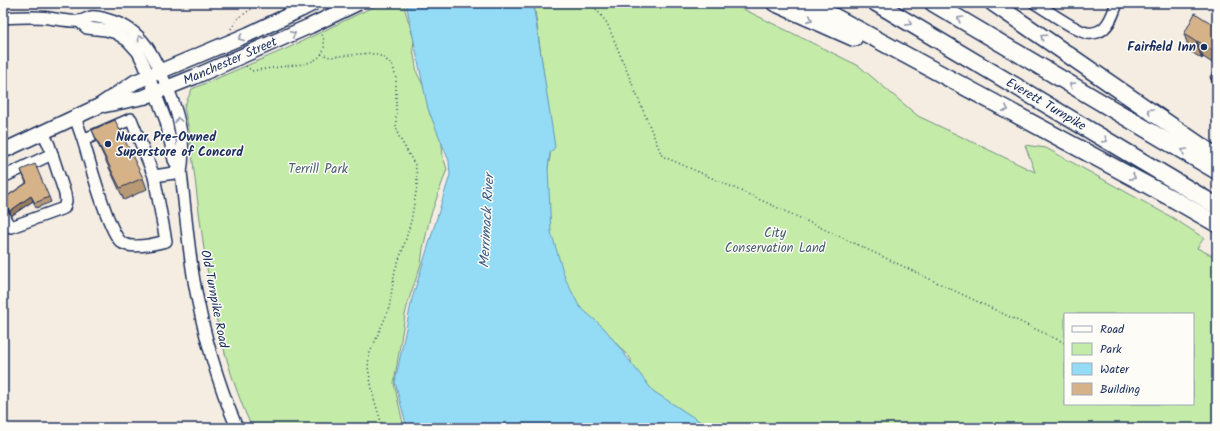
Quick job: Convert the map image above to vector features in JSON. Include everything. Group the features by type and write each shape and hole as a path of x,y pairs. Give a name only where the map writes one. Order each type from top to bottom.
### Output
{"highway":[{"path":"775,3 972,90"},
{"path":"809,3 1217,224"},
{"name":"Everett Turnpike","path":"876,3 1217,206"},
{"path":"933,3 1217,171"},
{"path":"994,3 1217,156"}],"main road":[{"name":"Manchester Street","path":"99,106 140,98 161,90 277,42 315,28 358,3"},
{"name":"Manchester Street","path":"3,152 99,106 135,82 249,34 308,6"}],"street":[{"path":"1035,3 1079,30 1088,33 1096,32 1104,28 1110,22 1117,3"},
{"name":"Old Turnpike Road","path":"3,18 47,18 79,21 90,17 97,17 117,22 135,32 153,57 154,74 161,90 174,160 180,172 194,282 207,343 221,388 237,428"},
{"path":"75,117 107,215 121,242 133,246 166,241 154,176 131,119 83,140"},
{"path":"3,214 11,227 64,208 66,201 65,194 43,132"},
{"path":"3,177 52,154"},
{"path":"154,176 180,172"}],"path":[{"path":"230,34 231,28 238,18 260,3"},
{"path":"590,3 607,23 662,156 725,183 1064,343"},
{"path":"242,64 252,70 310,63 320,56 324,47 323,36 315,28"},
{"path":"321,54 330,58 370,53 383,57 393,66 396,80 396,126 398,135 415,164 417,175 411,221 395,270 389,309 369,355 368,368 374,399 383,428"}],"green space":[{"name":"Terrill Park","path":"381,3 403,3 414,40 413,49 417,73 430,106 430,115 441,133 443,157 447,169 430,217 421,264 405,315 394,383 404,428 252,428 237,392 226,356 209,282 189,130 184,107 192,89 288,48"},
{"name":"City Conservation Land","path":"534,3 731,3 859,66 918,116 1035,172 1025,145 1046,148 1173,218 1204,238 1197,248 1217,258 1217,428 690,428 632,373 631,359 609,336 582,312 548,259 544,189 550,157 551,129"}],"water":[{"name":"Merrimack River","path":"406,3 533,3 555,147 550,153 548,168 551,232 565,278 579,306 605,329 653,391 710,428 407,428 395,382 412,299 450,175 449,161 428,109"}],"building":[{"path":"1195,13 1217,27 1217,53 1184,34"},
{"path":"1217,66 1217,82 1210,77"},
{"path":"115,120 143,178 120,188 92,130"},
{"path":"35,164 49,197 35,203 31,196 10,211 3,199 27,183 21,170"}],"place":[{"name":"Fairfield Inn","path":"1204,47"},
{"name":"Nucar Pre-Owned Superstore of Concord","path":"108,144"}]}
